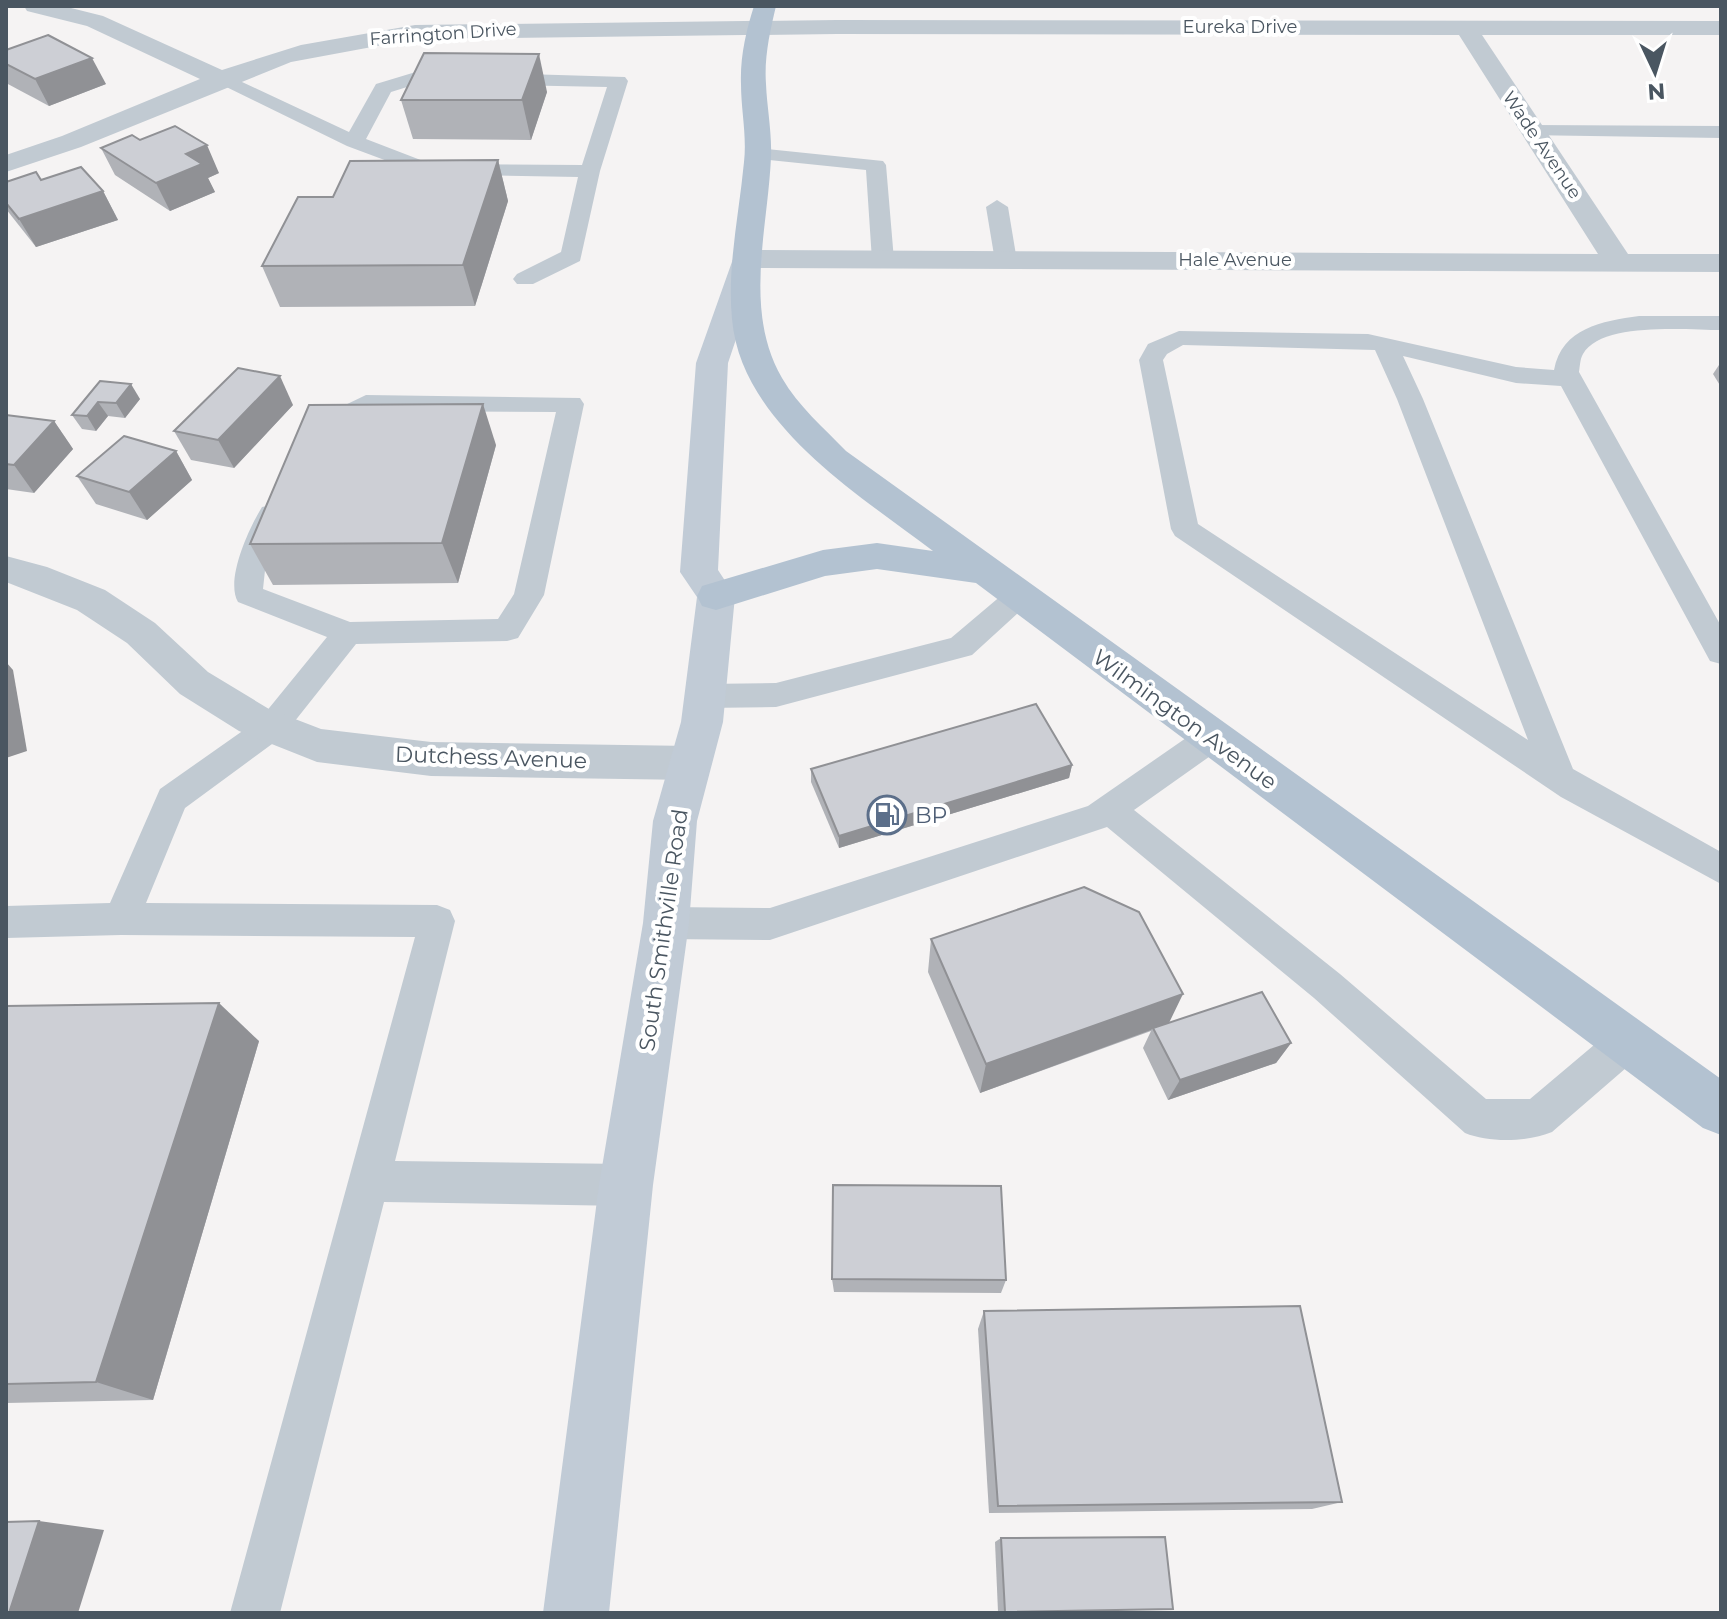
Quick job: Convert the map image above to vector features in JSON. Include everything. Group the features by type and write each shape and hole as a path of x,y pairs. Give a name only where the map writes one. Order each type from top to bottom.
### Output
{"main road":[{"name":"Wilmington Avenue","path":"762,17 753,73 758,154 746,292 751,335 763,373 791,415 834,459 1721,1110"},
{"path":"748,259 712,363 699,572 716,596 823,563 877,556 985,570"},
{"name":"South Smithville Road","path":"576,1613 626,1185 666,923 675,821 702,722 716,596"}],"street":[{"path":"44,6 95,21 220,79"},
{"name":"Eureka Drive","path":"762,17 1234,16 1466,28 1721,28"},
{"name":"Farrington Drive","path":"6,164 80,138 220,79 268,62 326,47 415,32 762,17"},
{"name":"Wade Avenue","path":"1466,28 1619,263"},
{"name":"Hale Avenue","path":"748,259 1721,263"},
{"name":"Dutchess Avenue","path":"6,569 34,576 91,600 141,633 194,683 254,720 317,745 431,759 691,763"}],"lane":[{"path":"354,142 383,88 419,77 618,81 590,171 572,256 525,279"},
{"path":"220,79 354,142 429,170 590,171"},
{"path":"1532,131 1721,132"},
{"path":"758,154 876,165 883,260"},
{"path":"997,207 1006,261"},
{"path":"1721,323 1640,323 1607,329 1583,339 1570,353 1566,372 1567,379 1721,653"},
{"path":"1567,379 1516,375 1368,341 1179,338 1157,349 1151,360 1185,529 1559,777 1721,869"},
{"path":"1385,345 1410,399 1559,777"},
{"path":"282,490 252,561 248,595 348,633 507,630 529,595 571,404 366,403 307,434 301,448"},
{"path":"704,696 776,695 961,647 1019,596"},
{"path":"121,919 172,799 272,727 348,633"},
{"path":"666,923 770,924 1099,816 1211,738"},
{"path":"1109,809 1327,986 1479,1119 1538,1118 1627,1042"},
{"path":"6,922 121,919 437,921 255,1613"},
{"path":"369,1181 626,1185"}],"building":[{"path":"48,35 92,58 35,79 6,64 6,50"},
{"path":"424,53 539,54 522,100 401,100"},
{"path":"175,126 207,145 186,154 202,164 156,183 101,148 132,135 140,140"},
{"path":"498,160 463,265 262,266 298,197 333,197 350,161"},
{"path":"81,167 103,191 19,219 6,203 6,182 36,172 41,180"},
{"path":"238,368 280,376 218,440 174,431"},
{"path":"100,381 131,384 116,403 98,402 87,416 72,415"},
{"path":"483,404 442,543 250,544 309,405"},
{"path":"6,415 54,421 14,465 6,464"},
{"path":"124,436 176,451 129,492 77,476"},
{"name":"BP","path":"1036,704 1072,765 839,836 811,769"},
{"path":"1084,887 1139,912 1183,994 986,1064 931,939"},
{"path":"1262,992 1291,1043 1180,1080 1153,1028"},
{"path":"219,1003 96,1382 6,1384 6,1006"},
{"path":"833,1185 1001,1186 1006,1280 832,1279"},
{"path":"1300,1306 1342,1502 998,1506 984,1311"},
{"path":"39,1521 9,1613 6,1613 6,1522"},
{"path":"1165,1537 1173,1609 1005,1612 1001,1538"}],"place":[{"name":"BP","path":"887,815"}]}
